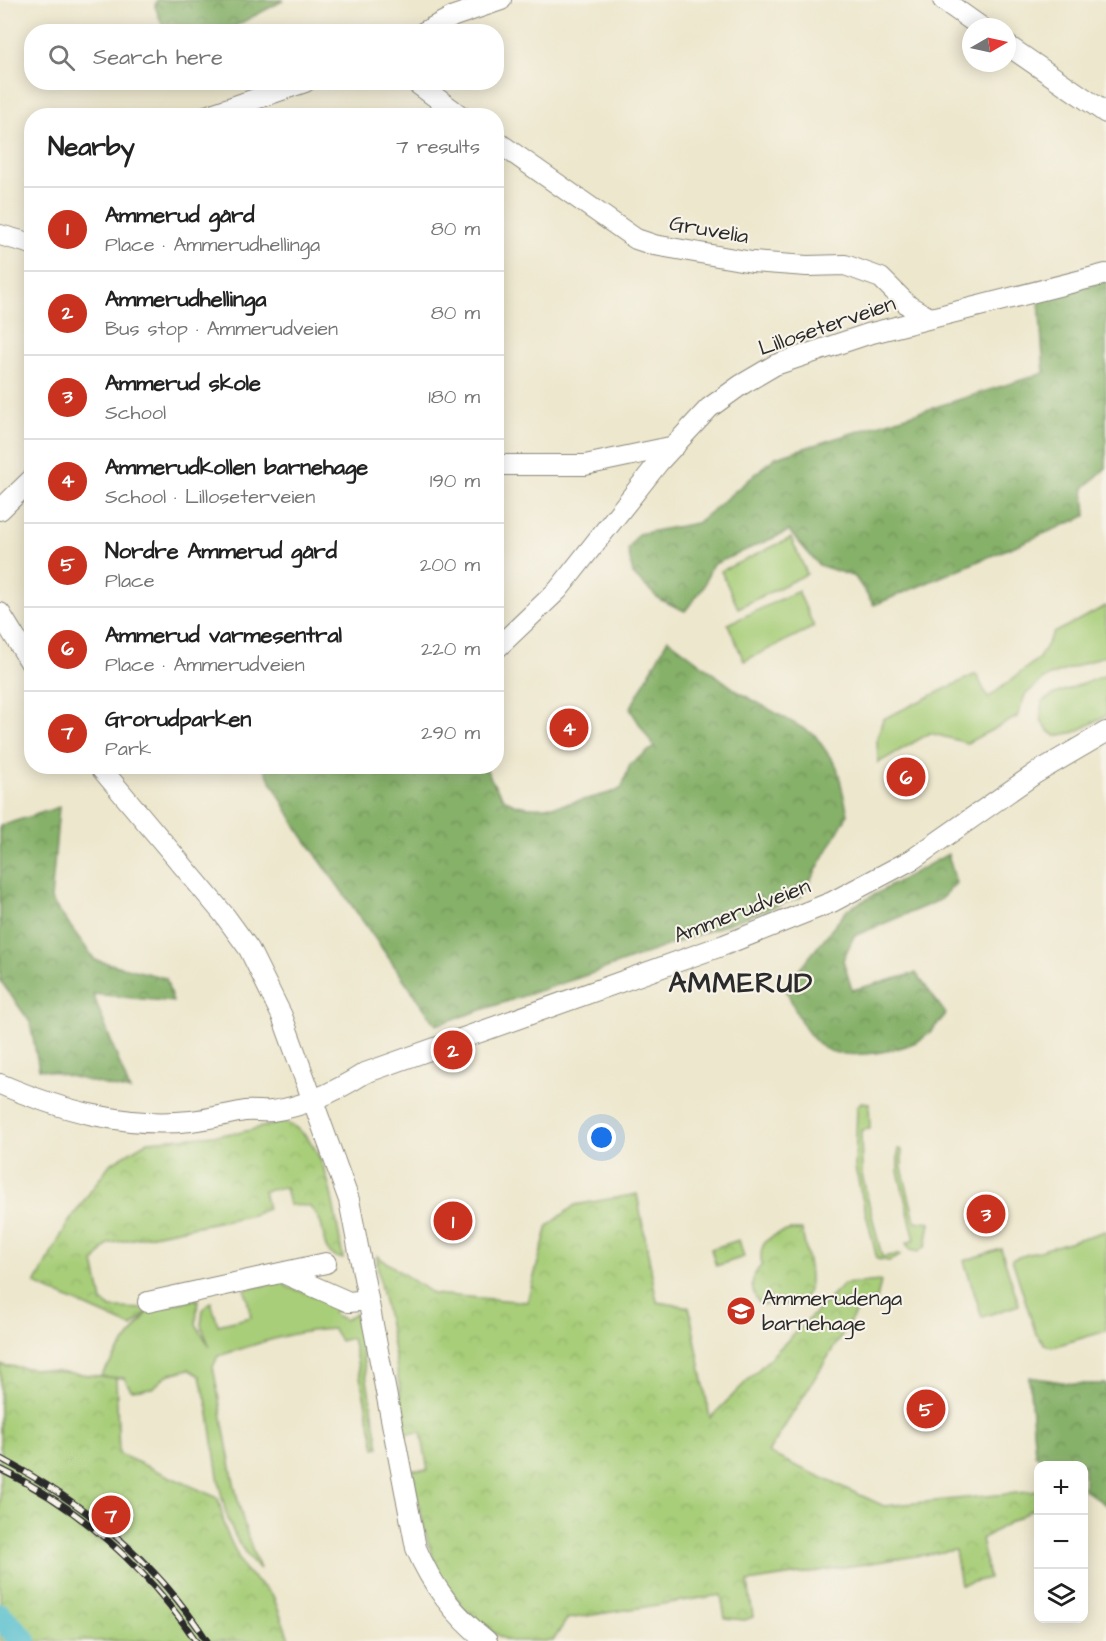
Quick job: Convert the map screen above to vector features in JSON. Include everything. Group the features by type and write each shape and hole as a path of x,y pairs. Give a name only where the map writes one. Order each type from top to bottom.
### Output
{"street":[{"path":"440,24 463,12 501,0"},
{"path":"944,0 969,18"},
{"path":"1016,51 1106,113"},
{"path":"229,108 282,90"},
{"path":"426,90 450,108"},
{"name":"Gruvelia","path":"504,147 636,239 654,245 752,262 807,266 845,265 881,278 909,306 928,318"},
{"path":"0,235 24,242"},
{"name":"Lilloseterveien","path":"504,641 558,590 659,462 709,408 741,385 775,365 868,334 1106,274"},
{"path":"504,465 585,465 675,446"},
{"path":"0,510 24,487"},
{"path":"0,613 24,652"},
{"name":"Ammerudveien","path":"0,1084 64,1108 129,1121 190,1121 246,1111 270,1098 310,1092 340,1076 365,1073 724,945 832,902 913,859 1036,773 1106,732"},
{"path":"106,774 155,830 249,949 276,1001 349,1200 416,1548 433,1585 470,1628 487,1641"},
{"path":"148,1302 326,1263"},
{"path":"283,1274 349,1302 368,1300"}],"green space":[{"path":"157,0 284,0 239,24 162,24 155,6"},
{"path":"1106,281 1106,468 1084,488 1086,516 874,605 855,577 819,565 789,531 712,565 703,588 685,611 659,599 633,574 628,550 638,534 697,523 776,457 1044,373 1039,299"},
{"path":"791,538 807,574 738,608 721,571"},
{"path":"798,591 814,627 744,661 728,624"},
{"path":"1106,606 1106,655 1045,678 1025,695 1017,717 967,743 930,733 878,763 877,739 883,719 976,674 988,698 1039,658 1053,633"},
{"path":"668,639 737,691 815,735 837,767 848,814 801,897 593,973 436,1025 298,829 267,774 489,774 497,790 508,801 532,807 562,805 617,791 622,787 630,764 654,747 630,709"},
{"path":"1106,675 1106,716 1075,732 1056,736 1044,726 1041,718 1042,702 1055,694"},
{"path":"59,807 51,900 95,960 166,978 173,1002 93,994 130,1091 39,1069 30,1022 0,980 0,826"},
{"path":"948,854 956,883 940,900 854,936 843,960 852,990 916,973 946,1014 920,1040 895,1049 868,1054 841,1054 821,1046 804,1026 785,987 848,909"},
{"path":"861,1102 869,1103 870,1129 861,1130 862,1175 882,1257 899,1254 900,1256 889,1261 877,1259 855,1168 857,1107"},
{"path":"283,1122 299,1130 311,1143 321,1160 333,1201 343,1259 335,1256 326,1248 321,1224 309,1206 289,1205 285,1187 264,1191 268,1209 252,1215 108,1244 94,1262 102,1301 111,1308 150,1309 132,1327 35,1284 68,1223 110,1164 148,1141 238,1133"},
{"path":"898,1149 902,1150 902,1168 915,1221 930,1223 926,1246 918,1252 910,1250 906,1243 915,1240 898,1171"},
{"path":"637,1194 657,1302 689,1307 710,1418 844,1284 881,1281 877,1299 859,1307 768,1453 884,1506 1034,1491 1034,1508 981,1539 989,1578 961,1585 955,1550 748,1582 753,1617 745,1620 725,1618 721,1595 567,1619 553,1641 511,1641 502,1638 469,1613 442,1578 426,1536 412,1470 428,1470 421,1432 405,1434 396,1362 379,1281 377,1256 433,1294 527,1302 548,1226 575,1205"},
{"path":"790,1230 802,1230 810,1276 809,1288 805,1297 796,1303 760,1304 754,1294 752,1284 755,1274 762,1265 763,1245 776,1234"},
{"path":"1106,1231 1106,1331 1052,1347 1045,1345 1036,1334 1012,1259"},
{"path":"739,1240 744,1257 716,1266 711,1249"},
{"path":"1001,1249 1019,1305 982,1317 964,1261"},
{"path":"285,1281 287,1287 338,1303 333,1314 345,1320 355,1313 379,1447 375,1448 352,1338 340,1341 333,1329 318,1330 275,1339 218,1356 213,1367 231,1470 243,1521 260,1569 246,1553 235,1535 227,1515 221,1494 208,1408 200,1376 189,1369 167,1375 153,1388 131,1390 124,1378 102,1377 102,1374 150,1309 198,1299 196,1324 210,1347 201,1325 203,1309 211,1302 218,1325 251,1317 245,1289"},
{"path":"0,1365 116,1378 119,1454 218,1498 226,1531 244,1569 273,1596 290,1641 0,1641"},
{"path":"1029,1377 1075,1384 1106,1384 1106,1505 1088,1492 1088,1461 1045,1461 1035,1454"}],"waterway":[{"path":"0,1616 24,1641"}],"railway":[{"path":"0,1458 60,1494 116,1536 165,1585 207,1641"},
{"path":"0,1469 57,1502 109,1542 156,1588 196,1641"}],"place":[{"name":"Ammerudkollen barnehage","path":"569,728"},
{"name":"Ammerud varmesentral","path":"906,777"},
{"name":"Ammerudhellinga","path":"453,1050"},
{"name":"Ammerud skole","path":"986,1214"},
{"name":"Ammerud gård","path":"453,1221"},
{"name":"Ammerudenga barnehage","path":"741,1311"},
{"name":"Nordre Ammerud gård","path":"926,1409"},
{"name":"Grorudparken","path":"111,1515"}],"district":[{"name":"AMMERUD","path":"741,983"}]}
